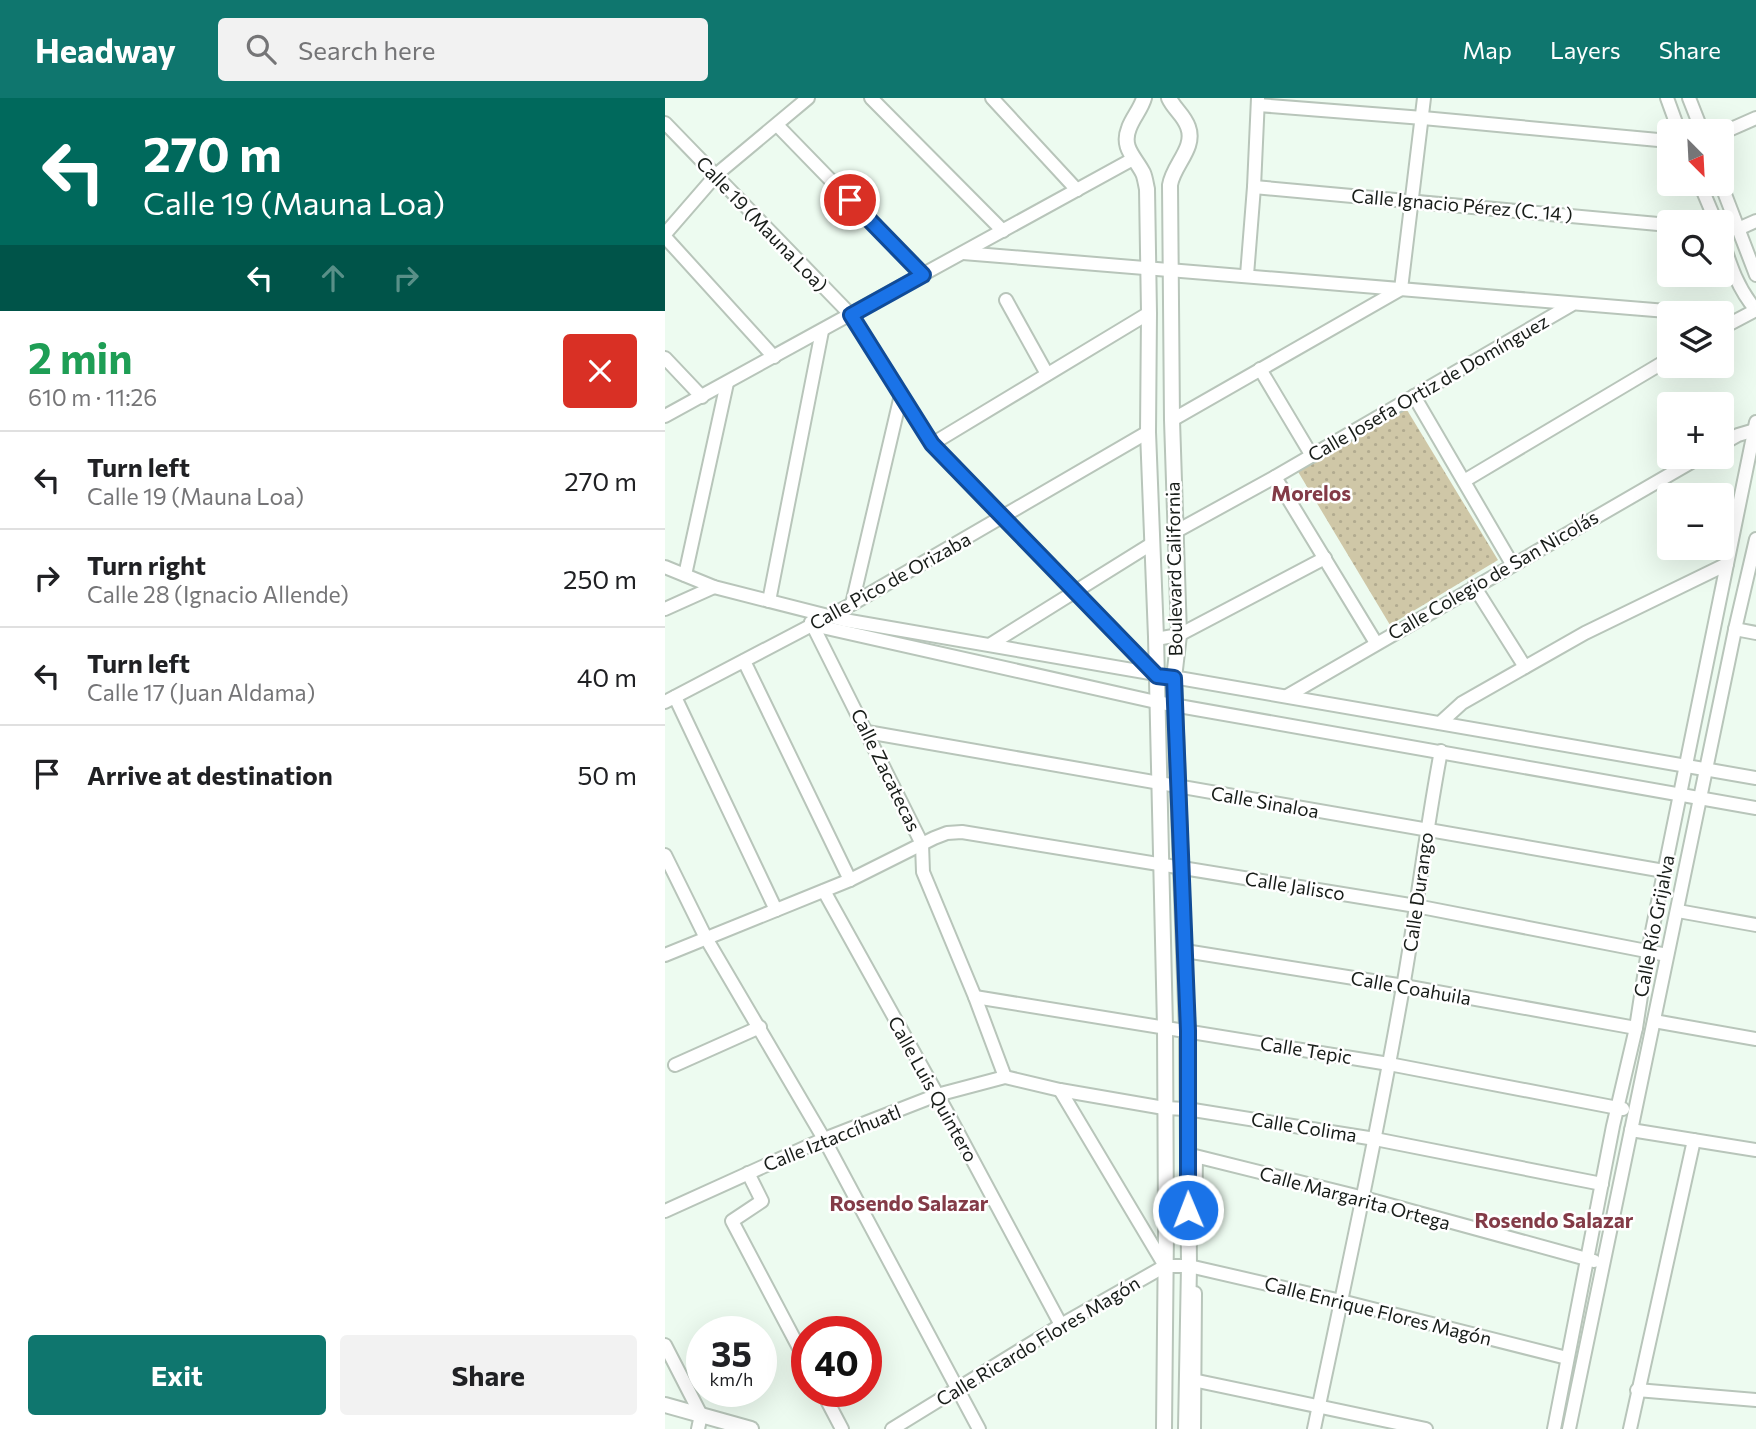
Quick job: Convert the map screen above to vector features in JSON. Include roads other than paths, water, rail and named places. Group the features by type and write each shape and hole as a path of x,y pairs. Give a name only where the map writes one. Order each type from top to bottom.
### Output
{"street":[{"path":"774,357 665,236 716,176 808,98"},
{"path":"871,98 1003,231"},
{"path":"992,98 1077,190"},
{"path":"1341,112 1342,98"},
{"path":"1401,289 1424,98"},
{"path":"1667,98 1675,119"},
{"path":"1689,98 1697,119"},
{"path":"1143,102 1171,101"},
{"name":"Boulevard California","path":"1171,101 1185,118 1190,130 1189,142 1172,174 1169,269 1179,635 1174,678 1188,1031 1187,1109 1192,1155 1191,1379 1187,1429"},
{"name":"Boulevard California","path":"1143,102 1129,127 1126,139 1133,159 1143,173 1147,189 1148,432 1165,1027 1164,1429"},
{"path":"1247,275 1258,102 1341,112 1423,117 1657,140"},
{"path":"1734,128 1756,118"},
{"name":"Calle 19 (Mauna Loa)","path":"665,123 851,315 932,444 1157,676"},
{"path":"777,125 923,275"},
{"path":"665,416 1133,159"},
{"path":"1143,173 1158,176 1172,174"},
{"name":"Calle Ignacio Pérez (C. 14 )","path":"1254,187 1657,224"},
{"path":"1726,196 1756,275"},
{"path":"1734,229 1756,221"},
{"path":"963,253 1657,311"},
{"path":"1734,273 1744,297 1756,310 1734,321"},
{"path":"1172,420 1401,289"},
{"path":"1006,300 1047,374"},
{"name":"Calle Josefa Ortiz de Domínguez","path":"1175,532 1313,456 1571,305"},
{"path":"932,444 1149,313"},
{"path":"1734,316 1741,317"},
{"path":"769,601 822,331"},
{"path":"665,358 702,397"},
{"path":"1464,481 1657,366"},
{"path":"1260,369 1313,456"},
{"path":"685,575 726,383"},
{"path":"852,604 901,395"},
{"path":"1414,396 1512,564"},
{"path":"1734,437 1755,426"},
{"name":"Calle Río Grijalva","path":"1554,1429 1755,426"},
{"name":"Calle Pico de Orizaba","path":"670,699 829,617 1148,432"},
{"name":"Calle Colegio de San Nicolás","path":"1287,696 1679,469"},
{"path":"1275,477 1376,643"},
{"name":"Calle Río Grijalva","path":"1569,1429 1756,539"},
{"path":"991,644 1153,543"},
{"path":"1156,639 1179,635 1325,558"},
{"path":"1440,723 1462,703 1585,633 1727,564"},
{"path":"665,567 714,587 829,617 1756,778"},
{"path":"1473,586 1525,667"},
{"path":"665,609 714,587"},
{"name":"Calle Zacatecas","path":"802,611 813,625 922,844 923,873 1005,1077"},
{"path":"813,625 1156,702 1756,808"},
{"path":"1735,629 1756,633"},
{"path":"744,661 850,880"},
{"path":"670,699 776,910"},
{"name":"Calle Sinaloa","path":"867,732 1664,872"},
{"name":"Calle Durango","path":"1314,1429 1364,1198 1404,986 1426,830 1441,751"},
{"name":"Calle Jalisco","path":"665,954 850,880 947,833 962,832 1416,906 1667,955"},
{"path":"665,855 706,937 824,1139 979,1429"},
{"name":"Calle Luis Quintero","path":"824,891 1061,1325"},
{"path":"1678,911 1756,925"},
{"name":"Calle Coahuila","path":"1185,951 1404,986 1636,1028"},
{"name":"Calle Tepic","path":"975,997 1389,1064 1635,1111"},
{"path":"1654,1021 1756,1039"},
{"path":"675,1065 760,1027"},
{"name":"Calle Iztaccíhuatl","path":"665,1211 824,1139 936,1096 1005,1077"},
{"name":"Calle Colima","path":"1005,1077 1060,1090 1164,1108 1187,1109 1375,1139 1602,1184"},
{"path":"1060,1090 1165,1266"},
{"path":"1631,1130 1756,1150"},
{"path":"1630,1429 1694,1140"},
{"name":"Calle Margarita Ortega","path":"1192,1155 1605,1263"},
{"path":"748,1173 762,1201 732,1221 791,1333"},
{"name":"Calle Ricardo Flores Magón","path":"892,1429 1061,1325 1165,1266 1192,1267"},
{"name":"Calle Enrique Flores Magón","path":"1192,1267 1341,1300 1567,1358"},
{"path":"665,1345 700,1422"},
{"path":"1194,1429 1191,1379 1426,1429"},
{"path":"1637,1390 1756,1400"},
{"path":"665,1405 700,1422 751,1429"},
{"path":"830,1407 842,1429"}],"district":[{"name":"Morelos","path":"1311,494"},
{"name":"Rosendo Salazar","path":"909,1204"},
{"name":"Rosendo Salazar","path":"1554,1221"}]}
